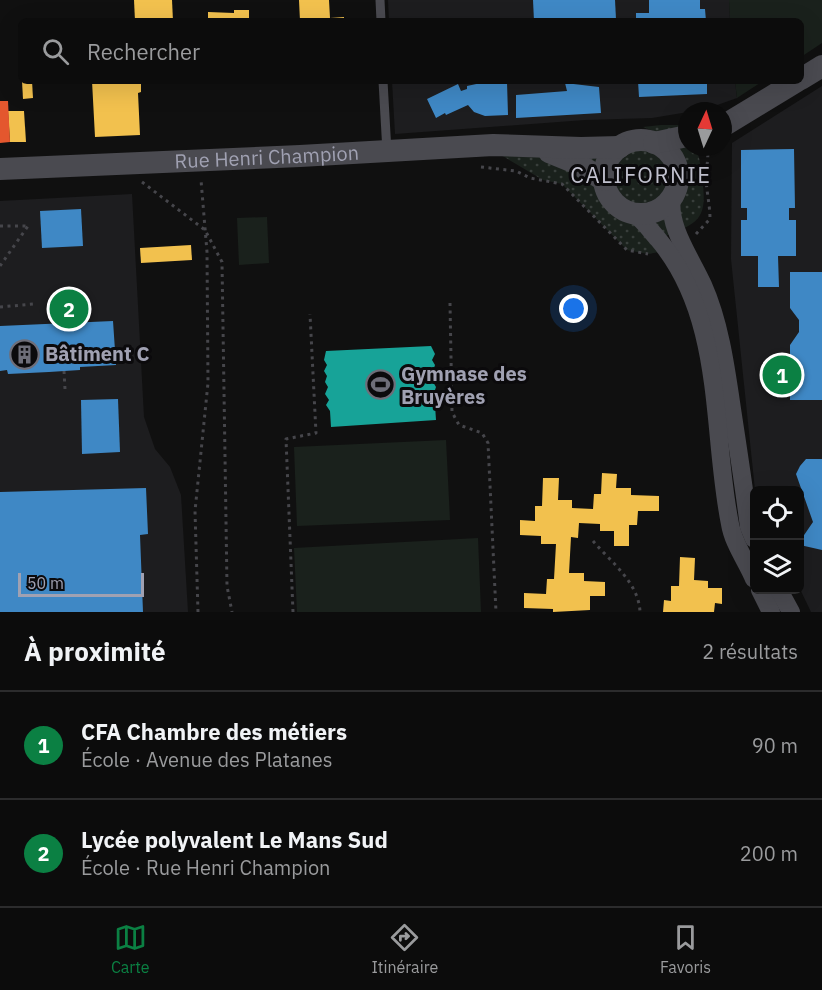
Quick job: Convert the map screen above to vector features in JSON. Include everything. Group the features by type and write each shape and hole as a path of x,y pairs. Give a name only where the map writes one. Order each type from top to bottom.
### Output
{"street":[{"path":"804,77 822,66"},
{"path":"732,120 792,84"},
{"path":"678,138 654,143 638,140 620,147 608,161 604,180 614,202 640,218 674,245 704,288 718,332 728,378 750,529"},
{"path":"654,143 668,153 676,168 677,183 670,208 673,257 694,300 704,336 730,527 750,570"},
{"name":"Rue Henri Champion","path":"0,169 387,152 493,145 620,147"},
{"name":"Rue Henri Champion","path":"532,145 576,163 604,180"},
{"path":"676,168 692,156"},
{"path":"633,213 655,211 672,196"},
{"path":"762,594 771,612"},
{"path":"781,594 791,612"}],"lane":[{"path":"380,0 381,18"},
{"path":"384,84 387,152"}],"path":[{"path":"478,166 516,171 530,178 562,184 627,250 648,254 674,245 699,232 710,219 710,204 702,156"},
{"path":"198,612 195,511 208,382 208,292 201,180"},
{"path":"154,182 142,182 205,230 222,262 227,586 232,612"},
{"path":"0,226 28,226 0,266"},
{"path":"450,303 452,412 459,425 482,433 488,443 496,612"},
{"path":"0,307 34,304"},
{"path":"293,612 286,439 316,433 310,314"},
{"path":"64,371 65,389"},
{"path":"593,541 631,584 640,602 640,612"}],"shaded area":[{"path":"388,0 729,0 730,18 389,18"},
{"path":"729,0 822,0 822,43 804,55 804,18 730,18"},
{"path":"392,84 735,84 737,98 726,102 678,102 678,114 652,118 585,120 395,134"},
{"path":"735,84 758,84 737,98"},
{"path":"822,86 822,612 811,612 802,594 804,486 755,486 731,259 732,143"},
{"path":"678,125 678,156 698,156 701,167 704,194 701,213 690,225 658,239 659,252 648,254 627,250 562,184 543,180 501,155 610,157 605,173 606,187 612,199 622,208 635,213 648,213 661,207 672,195 676,187 677,173 656,132 643,127"},
{"path":"641,150 660,158 668,177 660,196 641,204 622,196 614,177 622,158"},
{"path":"132,194 144,417 155,449 170,467 181,495 188,612 0,612 0,201"},
{"path":"267,217 269,263 239,265 237,218"},
{"path":"446,440 450,520 297,526 294,447"},
{"path":"478,538 481,612 297,612 294,548"}],"building: Logements":[{"path":"134,0 172,0 173,18 135,18"},
{"path":"299,0 329,0 330,18 300,18"},
{"path":"234,10 249,10 249,18 208,18 208,12 234,13"},
{"path":"22,84 32,84 33,98 23,99"},
{"path":"92,84 141,84 141,92 138,93 140,135 95,137"},
{"path":"8,111 24,111 26,142 10,142"},
{"path":"191,245 192,260 141,263 140,248"},
{"path":"602,473 617,474 616,488 631,488 631,495 659,496 659,511 638,511 637,525 629,525 629,546 614,546 614,531 600,531 600,524 579,523 578,538 571,537 569,573 584,573 584,581 605,582 605,596 590,596 590,610 553,612 553,609 524,608 524,593 546,594 547,579 554,579 556,544 541,544 541,536 520,535 520,520 535,521 535,506 542,506 543,478 559,478 558,500 572,500 572,508 593,509 594,494 601,494"},
{"path":"680,557 695,558 694,580 708,581 708,588 722,588 722,604 715,603 714,612 663,612 664,600 671,601 671,586 679,586"}],"building: Commerces":[{"path":"0,101 8,101 10,142 0,143"}],"building: Écoles":[{"path":"533,0 615,0 616,18 534,18"},
{"path":"649,0 700,0 700,9 705,9 706,18 636,18 636,13 649,13"},
{"path":"458,84 461,91 467,89 467,86 507,84 508,115 485,116 474,112 468,105 436,118 427,99"},
{"path":"565,84 599,87 601,113 516,118 516,95 567,91"},
{"path":"638,84 707,84 707,94 639,97"},
{"path":"794,149 795,208 789,208 789,220 796,220 796,256 778,256 779,287 758,287 758,256 741,256 741,220 747,220 747,208 741,208 741,150"},
{"path":"81,209 83,246 42,248 40,211"},
{"path":"790,272 822,272 822,400 790,400 790,345 799,332 799,320 790,308"},
{"name":"Bâtiment C","path":"113,321 116,365 49,372 8,374 7,370 0,371 0,326"},
{"path":"118,399 120,452 82,454 81,400"},
{"path":"806,459 822,459 822,550 804,546 804,535 813,522 804,497 804,486 800,486 796,474"},
{"path":"146,488 148,534 140,535 143,612 0,612 0,492"}],"building: Public":[{"name":"Gymnase des Bruyères","path":"431,346 435,354 432,360 436,377 433,382 437,398 436,420 331,427 330,411 326,405 329,400 325,394 328,387 324,371 327,365 324,360 326,351"}],"place":[{"name":"Lycée polyvalent Le Mans Sud","path":"69,309"},
{"name":"Bâtiment C","path":"24,354"},
{"name":"CFA Chambre des métiers","path":"782,375"},
{"name":"Gymnase des Bruyères","path":"380,385"}],"district":[{"name":"CALIFORNIE","path":"641,175"}]}
